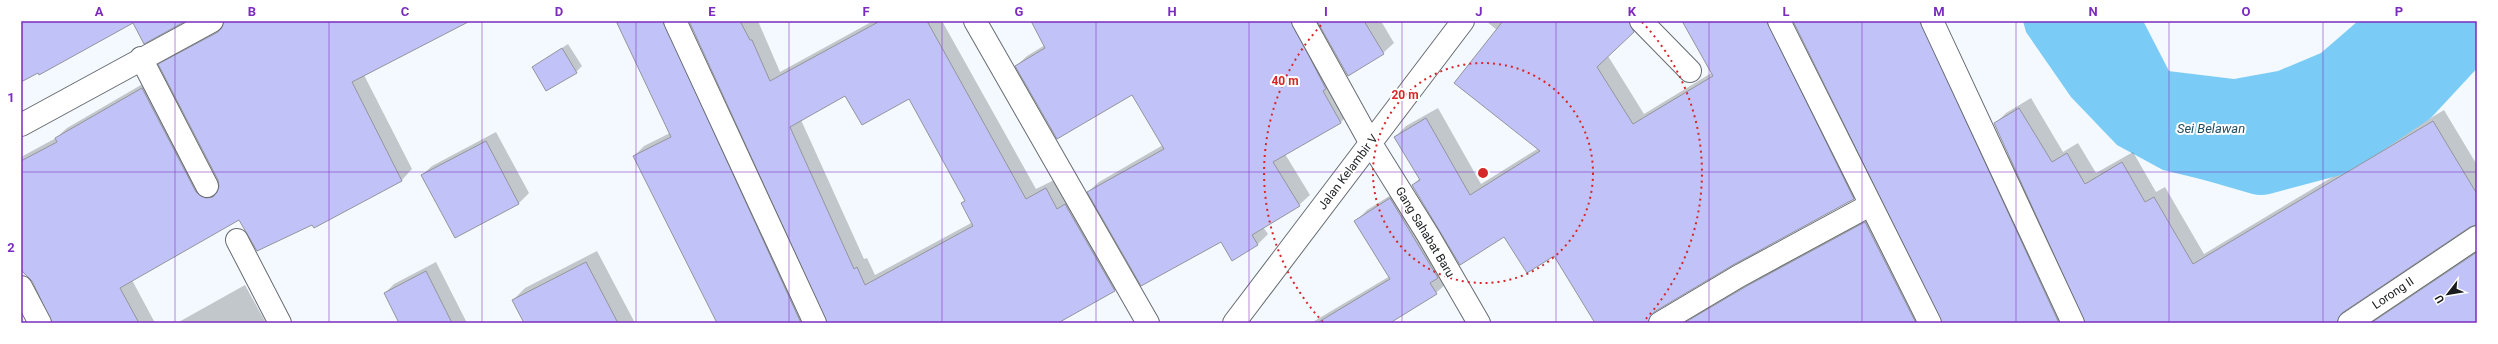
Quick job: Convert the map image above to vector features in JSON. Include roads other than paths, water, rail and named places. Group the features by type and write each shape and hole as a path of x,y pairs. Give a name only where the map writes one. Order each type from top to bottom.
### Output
{"street":[{"path":"21,125 141,58 212,21"},
{"path":"675,21 815,323"},
{"path":"975,21 1148,323"},
{"name":"Gang Sahabat Baru","path":"1303,21 1370,142 1428,235 1479,323"},
{"name":"Jalan Kelambir V","path":"1234,323 1463,21"},
{"path":"1641,21 1690,71"},
{"path":"1779,21 1930,323"},
{"path":"1932,21 2073,323"},
{"path":"141,58 207,186"},
{"path":"1660,323 1739,276 1870,205"},
{"name":"Lorong II","path":"2349,323 2477,237"},
{"path":"237,240 280,323"},
{"path":"21,287 40,323"}],"water":[{"name":"Sei Belawan","path":"2023,21 2126,21 2146,54 2168,71 2234,79 2278,71 2321,53 2358,21 2452,21 2362,106 2248,172 2213,182 2163,170 2117,145 2071,97 2026,32"}],"waterway":[{"name":"Sei Belawan","path":"2106,21 2154,114 2185,140 2261,162 2336,142 2409,93 2476,21"}]}
